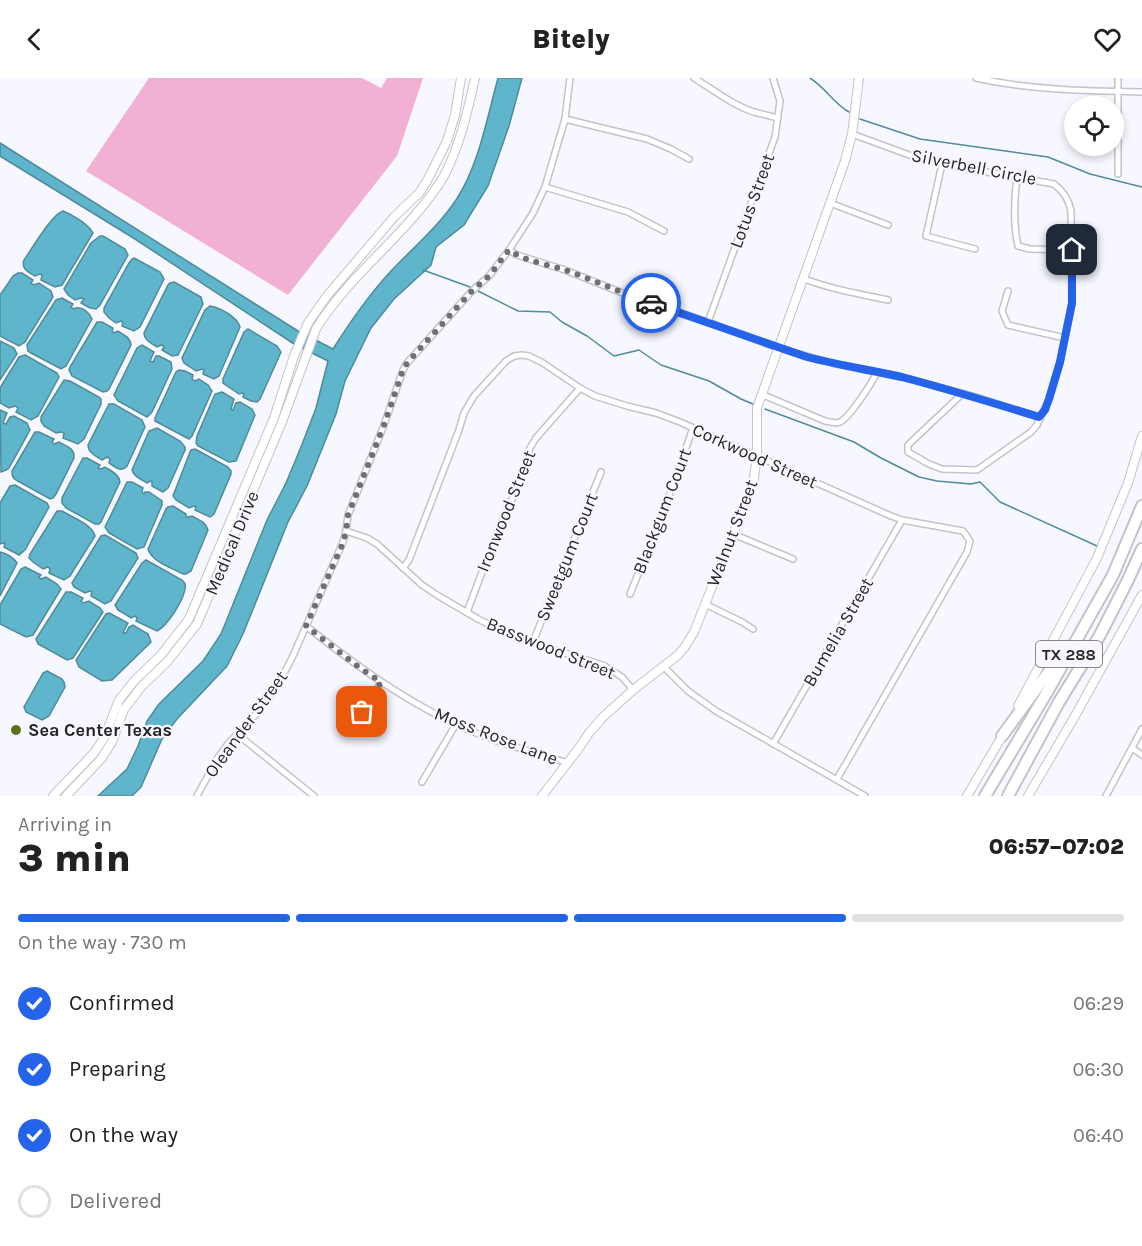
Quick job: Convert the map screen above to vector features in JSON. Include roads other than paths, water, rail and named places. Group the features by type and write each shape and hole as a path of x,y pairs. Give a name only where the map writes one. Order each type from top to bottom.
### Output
{"highway":[{"name":"TX 288","path":"985,796 1113,575 1142,506"},
{"name":"TX 288","path":"1008,796 1059,702 1100,634 1142,549"},
{"path":"1002,736 1093,611"}],"street":[{"name":"Medical Drive","path":"54,796 94,753 104,738 119,700 135,680 161,655 189,619 274,418 305,329 326,297 394,217 419,193 427,181 447,141 455,115 461,78"},
{"name":"Medical Drive","path":"66,796 101,759 112,742 128,704 142,686 167,662 197,624 264,467 314,333 323,317 413,218 445,175 469,105 475,78"},
{"name":"Oleander Street","path":"197,796 227,745 259,711 281,680 343,543 348,515 407,363 472,291 489,276 533,213 545,188 565,119 570,78"},
{"path":"694,78 721,96 753,112 778,118"},
{"name":"Lotus Street","path":"708,322 775,137 780,101 773,78"},
{"name":"Walnut Street","path":"542,796 603,717 633,690 664,667 690,640 753,484 757,457 757,408 845,161 852,134 859,78"},
{"path":"976,78 1038,88 1142,92"},
{"path":"1118,78 1118,174"},
{"path":"565,119 647,139 689,159"},
{"name":"Silverbell Circle","path":"852,134 912,156 942,164 1054,184 1070,202 1072,303 1060,362 1045,410 1039,417 1037,425 1031,432 977,470 942,469 908,452 908,445 962,394"},
{"path":"942,164 926,236 975,249"},
{"path":"1017,177 1014,214 1018,246 1030,249 1072,250"},
{"path":"545,188 628,212 663,231"},
{"path":"830,202 888,225"},
{"path":"509,250 517,255 565,270 625,294 778,348 962,394 1039,417"},
{"path":"802,278 841,291 888,300"},
{"path":"1008,291 1002,311 1008,324 1065,338"},
{"name":"Corkwood Street","path":"403,568 410,560 464,413 474,396 506,361 514,356 522,355 543,363 595,396 657,413 902,520 963,531 970,541 969,547 837,779"},
{"path":"293,359 303,362"},
{"path":"761,394 834,423 841,421 849,413 873,383 878,372"},
{"name":"Ironwood Street","path":"467,612 498,530 519,484 530,448 580,388"},
{"name":"Blackgum Court","path":"630,594 663,513 693,428"},
{"path":"967,796 1002,736 1096,558 1128,483 1142,436"},
{"name":"Sweetgum Court","path":"533,642 601,472"},
{"name":"Bumelia Street","path":"773,744 902,520"},
{"name":"Basswood Street","path":"346,531 367,538 422,585 487,624 512,636 613,670 633,690"},
{"path":"733,534 792,559"},
{"path":"1028,796 1142,595"},
{"path":"705,604 753,629"},
{"name":"Moss Rose Lane","path":"306,626 360,668 410,700 456,724 522,750 567,764"},
{"path":"664,667 700,700 866,796"},
{"path":"353,727 381,682"},
{"path":"119,700 128,704"},
{"path":"422,782 456,724"},
{"path":"1106,796 1142,729"},
{"path":"237,734 314,796"},
{"path":"1132,748 1142,755"},
{"path":"76,771 83,778"}],"water":[{"path":"498,78 522,78 509,126 488,186 464,225 436,247 431,265 394,299 371,328 345,381 336,414 307,486 288,522 243,634 227,666 177,719 162,739 141,787 132,796 98,796 127,769 147,721 159,704 203,661 221,634 267,520 301,447 316,408 328,361 294,344 135,239 0,156 0,143 298,331 333,349 375,290 456,200 471,172"},
{"path":"63,211 80,220 93,233 62,285 55,287 41,280 42,275 35,276 28,272 23,263 47,225"},
{"path":"100,236 125,249 128,255 96,309 81,303 84,299 75,300 64,289 91,243"},
{"path":"134,258 160,272 164,279 140,327 134,331 122,326 121,321 116,323 109,318 104,308"},
{"path":"18,273 33,280 31,283 34,285 39,283 51,291 53,297 25,342 19,346 0,336 0,295 13,276"},
{"path":"174,282 201,297 203,304 178,355 172,356 162,350 164,347 162,345 157,347 148,341 144,333 168,285"},
{"path":"62,298 73,304 71,307 74,309 81,308 92,319 66,366 61,369 28,351 27,345 56,300"},
{"path":"210,306 228,314 236,320 240,327 219,376 214,379 203,374 202,369 196,371 184,363 182,358 205,310"},
{"path":"97,322 113,328 114,333 118,331 124,335 131,345 109,389 103,392 72,376 69,370"},
{"path":"248,329 277,346 281,352 257,402 243,397 244,394 239,394 223,383 244,332"},
{"path":"0,341 14,348 17,354 0,380"},
{"path":"142,345 154,352 150,361 153,362 156,356 159,356 171,362 172,369 152,412 147,417 118,401 114,395 137,348"},
{"path":"25,355 57,373 59,377 38,416 31,420 16,412 18,408 15,406 9,408 0,403 0,388 19,357"},
{"path":"179,370 193,375 192,379 195,381 199,379 212,391 189,439 155,421 176,372"},
{"path":"64,380 70,381 101,399 101,404 84,439 78,444 63,438 64,433 56,433 44,426 41,421 41,417"},
{"path":"222,392 234,399 231,409 233,410 236,403 240,402 252,409 255,415 236,461 229,462 196,443 215,394"},
{"path":"109,404 114,404 142,420 145,427 127,466 122,469 109,463 110,459 107,457 102,460 97,457 88,448"},
{"path":"0,410 7,413 3,423 6,424 10,417 14,416 27,423 30,430 9,468 1,472"},
{"path":"157,428 180,441 185,447 168,488 163,492 152,486 152,482 147,483 138,478 132,470 149,431"},
{"path":"35,432 54,439 52,442 54,444 59,442 67,446 74,455 56,494 50,499 16,480 12,475 12,471"},
{"path":"195,449 228,467 231,471 214,514 210,517 195,510 194,506 189,508 173,496 190,452"},
{"path":"83,458 100,465 98,468 105,467 112,471 120,482 99,524 66,508 62,503 62,498"},
{"path":"127,482 143,488 144,494 149,492 162,501 144,547 137,549 109,533 105,527"},
{"path":"15,485 47,503 49,507 25,550 19,555 4,547 5,543 0,544 0,503 10,486"},
{"path":"173,506 186,514 186,517 192,516 202,522 208,530 191,571 186,574 158,561 148,549 166,509"},
{"path":"57,511 62,511 86,525 95,536 70,576 64,580 49,573 48,567 43,569 29,558"},
{"path":"105,535 136,553 138,558 111,601 105,604 91,596 92,592 85,593 74,587 72,583 101,536"},
{"path":"0,552 10,556 17,563 0,596"},
{"path":"146,560 185,583 184,594 174,612 166,624 157,631 136,621 135,616 131,618 118,610 115,605"},
{"path":"25,567 41,575 39,577 41,579 46,577 61,589 33,635 26,637 0,624 0,605 21,569"},
{"path":"66,592 83,598 81,601 83,603 89,601 103,612 73,658 67,660 38,644 36,639"},
{"path":"109,613 128,623 123,633 126,633 133,625 148,634 151,642 112,680 102,681 79,667 76,660 106,614"},
{"path":"47,671 62,679 65,687 49,716 42,720 26,712 24,707 43,673"}],"waterway":[{"path":"810,78 849,112"},
{"path":"860,119 920,139 1048,157 1090,174 1142,187"},
{"path":"423,270 470,287"},
{"path":"478,291 518,311 550,312 614,356 639,350 661,365 709,381 753,404"},
{"path":"765,409 854,442 919,477 971,484 980,482 1000,502 1097,546"}],"place":[{"name":"Sea Center Texas","path":"16,730"}]}
